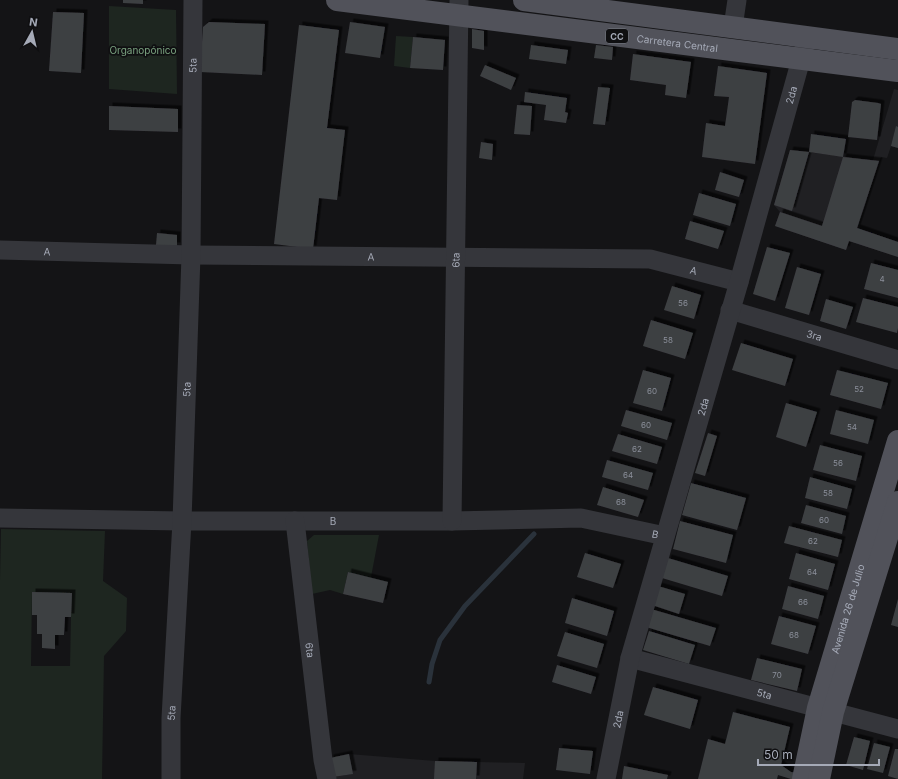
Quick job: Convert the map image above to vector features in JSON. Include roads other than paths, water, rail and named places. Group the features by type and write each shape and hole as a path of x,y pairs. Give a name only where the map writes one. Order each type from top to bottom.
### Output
{"main road":[{"name":"Carretera Central","path":"337,0 459,8 585,31 898,71"},
{"path":"524,0 898,49"},
{"path":"585,31 588,8"},
{"name":"Avenida 26 de Julio","path":"820,779 825,710 898,441"},
{"name":"Avenida 26 de Julio","path":"803,779 825,710 898,502"}],"street":[{"name":"5ta","path":"171,779 171,718 182,521 191,255 193,0"},
{"path":"733,28 737,0"},
{"name":"6ta","path":"452,520 459,8"},
{"name":"2da","path":"606,779 630,658 739,282 807,37"},
{"name":"A","path":"0,250 191,255 650,259 739,282"},
{"name":"3ra","path":"730,310 898,360"},
{"name":"B","path":"0,518 182,521 581,518 665,536"},
{"name":"6ta","path":"295,521 323,760 327,779"},
{"name":"5ta","path":"630,658 898,730"}],"waterway":[{"path":"429,682 432,664 440,640 465,606 534,534"}],"park label":[{"name":"Organopónico","path":"143,50"}]}
